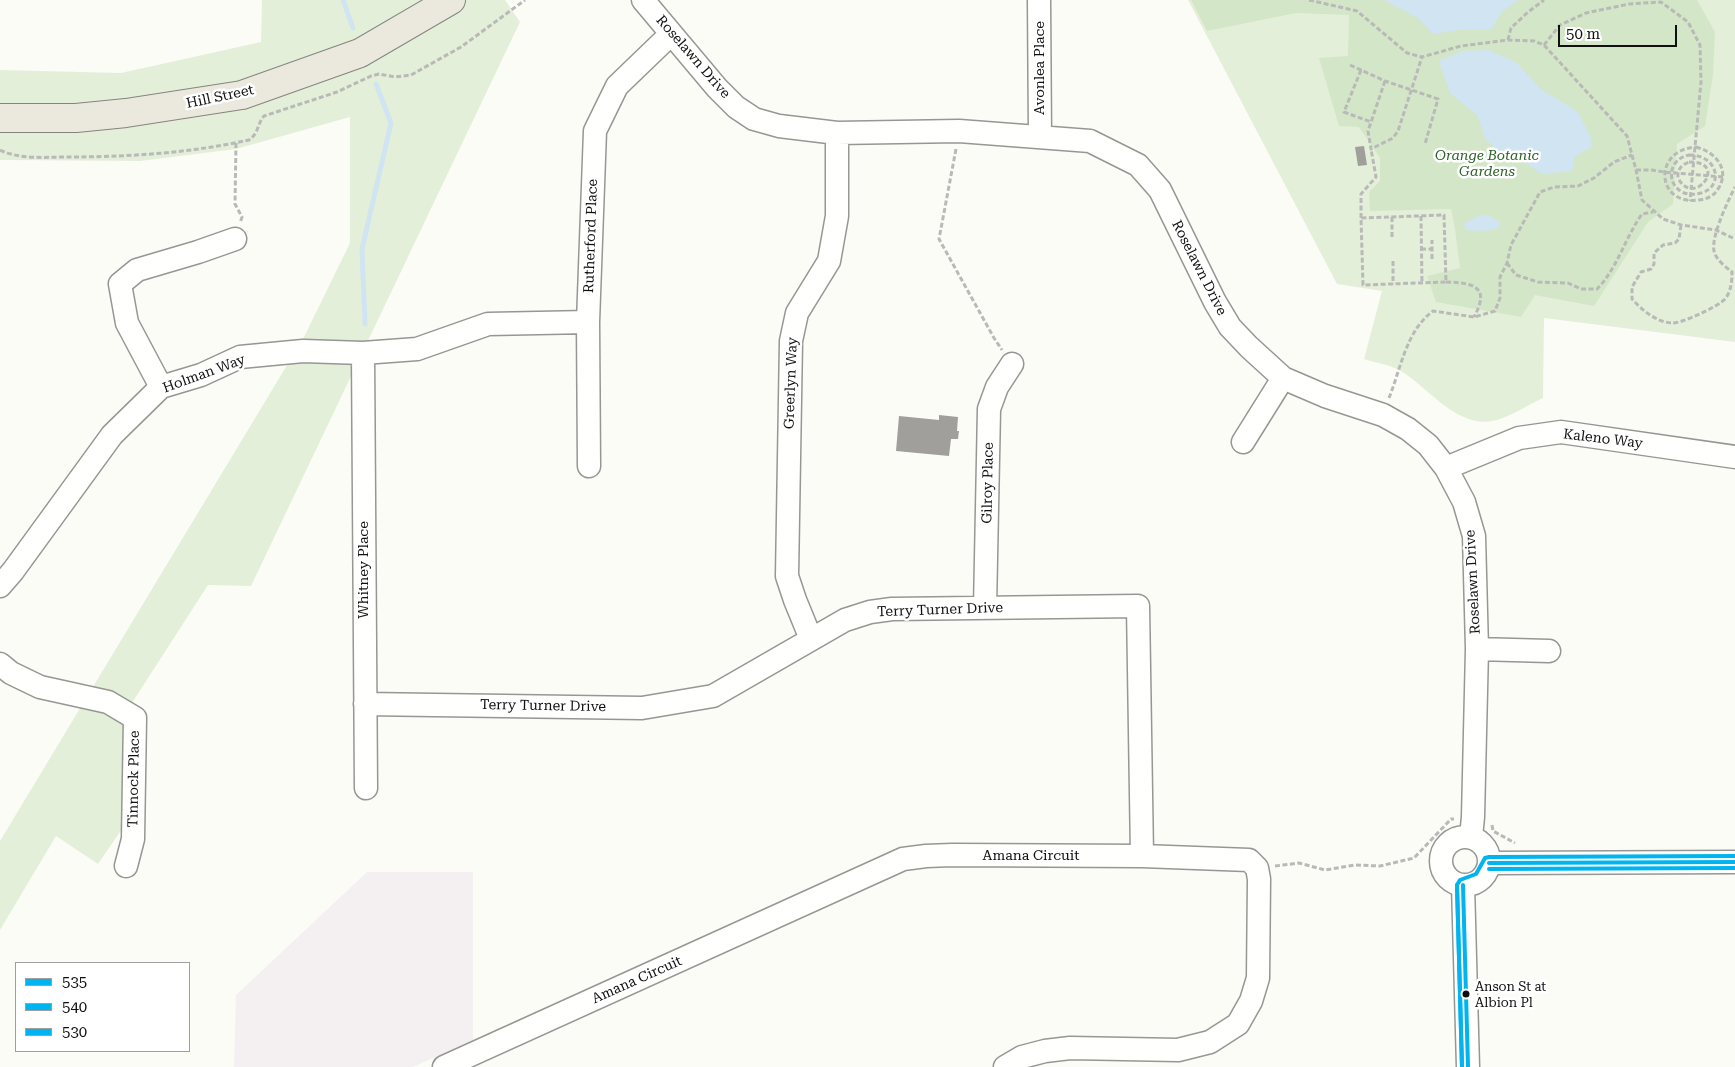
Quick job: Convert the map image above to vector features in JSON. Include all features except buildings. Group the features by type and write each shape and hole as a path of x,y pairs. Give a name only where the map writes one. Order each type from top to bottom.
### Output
{"main road":[{"name":"Hill Street","path":"0,118 76,118 126,113 242,95 360,53 451,0"}],"street":[{"name":"Roselawn Drive","path":"643,0 717,88 736,107 754,119 779,126 838,133 959,131 1090,141 1138,165 1160,190 1215,302 1230,327 1283,378 1326,396 1383,415 1408,429 1428,445 1446,468 1464,502 1474,536 1477,649 1472,827"},
{"name":"Avonlea Place","path":"1039,0 1040,137"},
{"name":"Rutherford Place","path":"589,466 588,322 595,130 617,86 671,34"},
{"name":"Greerlyn Way","path":"811,639 787,576 791,341 797,313 829,261 837,216 838,133"},
{"path":"162,387 127,323 120,284 137,270 234,239"},
{"name":"Holman Way","path":"0,586 13,571 112,435 162,387 201,375 240,357 303,351 363,353 417,349 488,324 588,322"},
{"name":"Whitney Place","path":"363,353 366,788"},
{"name":"Gilroy Place","path":"985,608 989,409 997,387 1012,364"},
{"path":"1243,442 1283,378"},
{"name":"Kaleno Way","path":"1446,468 1519,438 1561,432 1735,457"},
{"name":"Terry Turner Drive","path":"365,704 642,708 713,696 845,620 870,612 892,609 1138,606 1142,856"},
{"path":"1477,649 1549,651"},
{"name":"Tinnock Place","path":"0,664 11,673 40,687 108,702 136,718 133,839 126,866"},
{"path":"1472,827 1478,840 1487,850 1489,863 1481,879 1463,885 1448,877 1443,869 1441,860 1443,851 1448,843 1472,827"},
{"name":"Amana Circuit","path":"444,1067 903,859 952,855 1142,856 1249,860 1257,868"},
{"path":"1489,863 1735,862"},
{"path":"1006,1067 1022,1058 1045,1051 1070,1048 1180,1059 1238,1024 1251,1001 1258,978 1259,879 1257,868"},
{"path":"1463,885 1468,1067"}],"path":[{"path":"1309,0 1357,12 1407,53 1422,57 1461,46 1508,40 1534,41 1544,45 1627,136 1642,200 1663,218 1682,225 1716,230 1735,239"},
{"path":"1508,40 1511,28 1544,0"},
{"path":"1544,45 1560,24 1586,13 1629,4 1661,2 1688,22 1700,45 1702,82 1690,201"},
{"path":"1371,149 1393,138 1398,131 1422,57"},
{"path":"1350,64 1385,81 1438,99 1424,144"},
{"path":"1361,70 1344,112 1371,122"},
{"path":"1385,81 1368,131 1376,177 1361,194 1363,285 1465,282 1476,286 1480,295 1480,306 1474,317"},
{"path":"959,131 940,239 994,338 1012,364"},
{"path":"234,239 242,218 235,204 236,143"},
{"path":"1696,147 1709,151 1714,155 1721,166 1723,176 1720,187 1713,195 1702,200 1690,201 1678,198 1672,193 1667,186 1664,172 1666,165 1676,152 1696,147"},
{"path":"1383,415 1412,334 1422,319 1433,310 1474,317 1495,311 1500,298 1500,276 1507,263 1511,245 1540,192 1554,187 1578,186 1594,178 1614,162 1632,155"},
{"path":"1695,155 1712,163 1715,176 1709,189 1691,194 1677,189 1672,180 1672,173 1673,167 1680,157 1695,155"},
{"path":"1694,162 1704,166 1709,176 1701,186 1692,188 1683,185 1678,178 1678,173 1681,166 1694,162"},
{"path":"1636,170 1647,169 1672,173 1723,176"},
{"path":"1682,225 1680,239 1676,243 1663,245 1654,253 1654,264 1651,269 1641,272 1632,287 1632,299 1640,308 1654,317 1671,323 1682,321 1714,307 1725,298 1732,283 1732,272 1720,262 1714,252 1716,230 1735,187"},
{"path":"1507,263 1516,275 1538,282 1568,283 1581,289 1597,289 1607,279 1632,228 1642,214 1654,212"},
{"path":"1361,218 1444,215 1446,282"},
{"path":"1421,216 1422,283"},
{"path":"1392,217 1392,239"},
{"path":"1432,240 1432,259"},
{"path":"1422,249 1432,249"},
{"path":"1393,261 1393,284"},
{"path":"1257,868 1299,863 1325,870 1356,865 1380,866 1414,858 1451,819 1472,827"}],"shaded area":[{"path":"367,872 473,872 473,1040 413,1067 234,1067 236,995"}],"green space":[{"path":"262,0 505,0 520,22 251,586 208,585 121,720 128,728 124,826 98,864 56,836 0,930 0,841 304,337 350,243 350,117 236,149 140,161 0,160 0,70 121,73 261,42"},
{"name":"Orange Botanic Gardens","path":"1188,0 1735,0 1735,342 1544,318 1543,398 1503,418 1483,422 1470,420 1458,414 1401,371 1364,359 1382,291 1337,284"},
{"path":"1191,0 1697,0 1715,32 1713,74 1705,126 1677,144 1673,204 1648,222 1594,306 1535,295 1521,317 1436,302 1427,276 1460,268 1451,209 1370,211 1369,192 1380,181 1380,158 1359,127 1339,126 1319,58 1348,56 1349,15 1296,13 1207,31"}],"water":[{"path":"1384,0 1518,0 1502,12 1491,29 1458,30 1433,34 1418,18"},
{"path":"1488,50 1516,62 1541,89 1578,112 1591,138 1592,147 1575,156 1572,171 1542,174 1521,160 1509,160 1485,139 1478,116 1450,93 1439,61 1462,51"},
{"path":"1480,215 1487,215 1499,221 1500,225 1498,228 1490,230 1466,230 1464,225 1466,222"}],"waterway":[{"path":"343,0 353,28"},
{"path":"365,324 362,249 391,123 376,84"}],"transit line":[{"name":"530","path":"1462,1067 1457,885 1460,880 1476,874 1485,858 1735,856"},
{"name":"535","path":"1489,863 1735,862"},
{"name":"540","path":"1489,869 1735,868"},
{"name":"540","path":"1457,885 1462,1067"},
{"name":"535","path":"1463,885 1468,1067"}],"place":[{"name":"Anson St at Albion Pl","path":"1466,994"}]}
